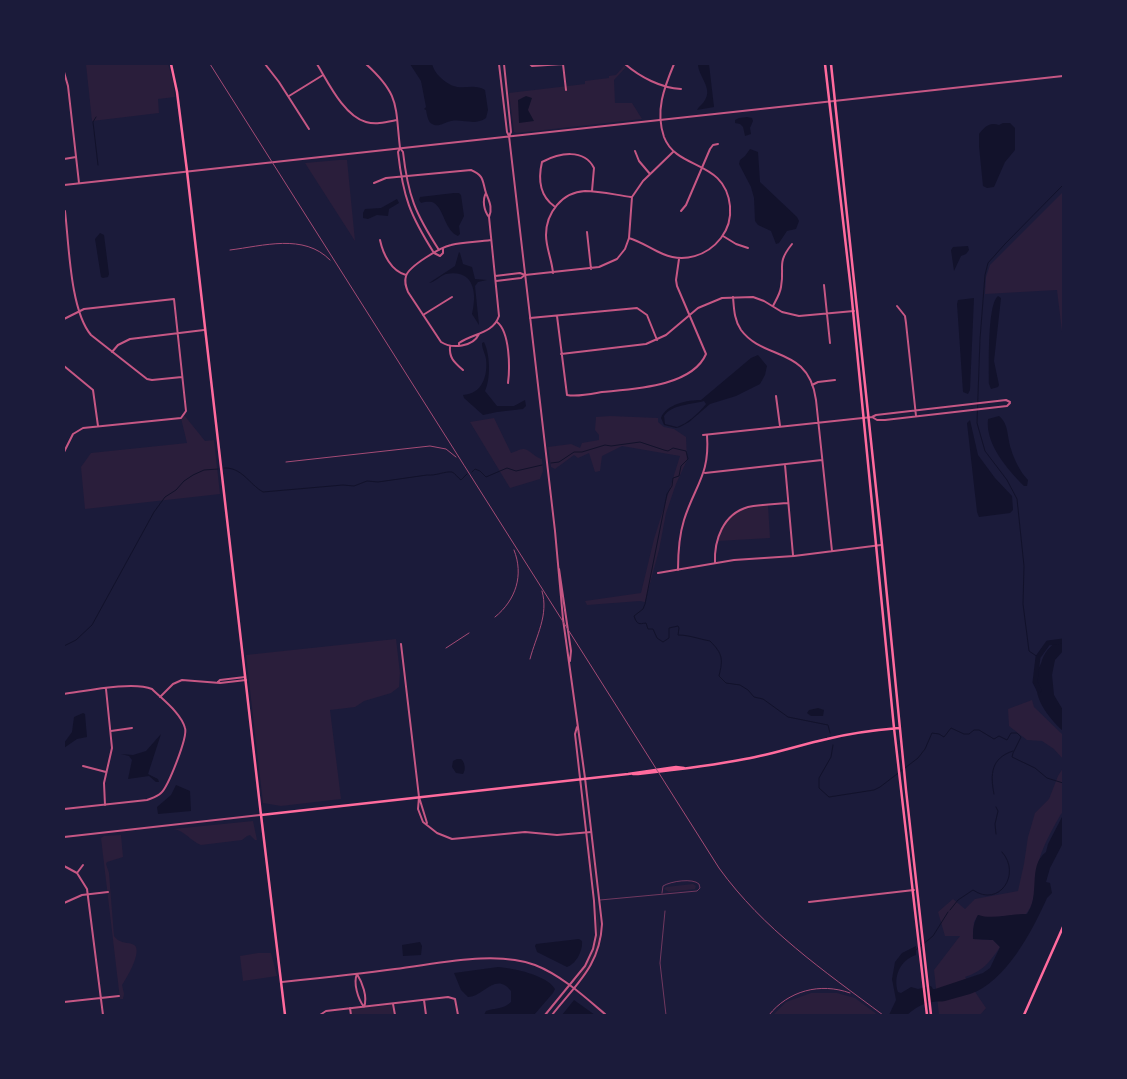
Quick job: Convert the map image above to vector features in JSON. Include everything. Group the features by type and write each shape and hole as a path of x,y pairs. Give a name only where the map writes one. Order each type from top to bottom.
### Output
{"main road":[{"path":"171,64 188,172 220,464 285,1015"},
{"path":"825,64 878,546 898,766 927,1015"},
{"path":"831,64 846,210 871,417 903,763 931,1015"},
{"path":"840,202 846,210"},
{"path":"261,815 632,773 644,774 676,770 745,759 830,738 900,728"},
{"path":"903,808 908,808"},
{"path":"1024,1015 1063,927"}],"street":[{"path":"265,64 289,96 309,129"},
{"path":"317,64 345,108 358,119 373,123 397,120"},
{"path":"366,64 394,96 400,148 398,152 406,200 421,233 434,253 438,256 442,255 443,248"},
{"path":"499,64 559,567 563,619 577,727 580,734 586,778 602,924 600,945 593,963 552,1015"},
{"path":"504,64 511,132 509,136"},
{"path":"530,64 538,67 563,64 566,90"},
{"path":"625,64 638,73 665,86 681,89"},
{"path":"629,238 644,243 663,254 679,258 692,258 706,252 717,243 723,236 729,220 728,195 718,179 702,167 673,152 665,139 661,98 674,64"},
{"path":"64,72 68,86 79,183"},
{"path":"289,96 323,74"},
{"path":"64,185 1063,76"},
{"path":"681,211 686,205 712,145 718,144"},
{"path":"400,148 403,152 411,198 418,217 439,250"},
{"path":"635,151 638,161 650,174"},
{"path":"496,281 606,266 617,259 625,249 629,238 632,197 639,186 673,152"},
{"path":"555,207 543,196 540,174 542,162 553,157 577,154 586,157 594,168 592,191"},
{"path":"64,159 76,157"},
{"path":"374,183 386,178 471,170 481,177 489,197 489,217 499,313 497,322 492,328 470,336 459,344"},
{"path":"553,273 546,236 549,217 555,207 572,194 579,192 592,191 632,197"},
{"path":"486,193 484,197 485,208 489,217"},
{"path":"406,200 411,198"},
{"path":"65,211 75,300 86,330 147,379 182,377"},
{"path":"414,219 418,217"},
{"path":"421,233 426,230"},
{"path":"587,232 591,268"},
{"path":"723,236 736,244 748,248"},
{"path":"380,240 382,250 392,266 406,276"},
{"path":"479,334 477,338 468,344 461,346 459,344 450,346 439,340 406,288 406,276 414,266 443,248 491,240"},
{"path":"773,306 779,296 782,285 781,260 792,244"},
{"path":"65,251 70,251"},
{"path":"557,316 566,392 570,396 646,388 676,380 691,371 706,354 676,280 679,258"},
{"path":"495,276 520,273 525,276"},
{"path":"824,285 830,343"},
{"path":"733,296 735,315 740,329 755,342 792,359 806,373 812,384 832,552"},
{"path":"561,354 635,346 657,340 674,330 690,314 714,300 733,296 753,297 764,300 782,312 800,316 858,311"},
{"path":"423,315 452,297"},
{"path":"64,319 78,311 174,299 186,411 184,415 177,418 78,430 71,437 64,452"},
{"path":"897,306 905,316 916,416"},
{"path":"530,318 637,308 647,316 657,340"},
{"path":"497,322 502,326 506,335 510,372 508,383"},
{"path":"112,352 118,345 130,339 205,330"},
{"path":"450,346 450,356 463,370"},
{"path":"64,366 93,390 98,427"},
{"path":"64,371 67,368"},
{"path":"812,384 835,380"},
{"path":"776,396 780,426"},
{"path":"703,435 1006,400 1010,402 1007,406 916,416 877,420 871,417"},
{"path":"955,406 956,411"},
{"path":"678,570 679,542 684,521 705,473 708,459 707,434"},
{"path":"705,473 822,460"},
{"path":"785,465 794,556"},
{"path":"714,563 718,536 733,515 748,507 788,503"},
{"path":"658,574 714,563 832,552 882,545"},
{"path":"401,644 419,797 426,823 438,833 455,839 526,832 558,836 591,832"},
{"path":"160,697 171,686 182,680 218,682 220,684 245,679"},
{"path":"64,694 141,686 152,689 177,714 185,727 186,734 165,788 158,796 147,800 64,809"},
{"path":"105,805 104,783 111,753 111,731 106,689"},
{"path":"545,1015 585,966 593,950 597,930 575,734 577,727"},
{"path":"111,731 132,728"},
{"path":"83,766 106,772"},
{"path":"64,837 261,815"},
{"path":"77,873 83,865"},
{"path":"64,866 77,873 85,883 89,895 103,1015"},
{"path":"809,902 917,890"},
{"path":"64,903 76,897 108,892"},
{"path":"281,982 495,958 523,961 536,966 559,978 606,1015"},
{"path":"357,974 355,979 356,986 360,1002 364,1007"},
{"path":"357,974 365,996 366,1002 364,1007"},
{"path":"64,1002 119,996"},
{"path":"321,1015 326,1011 453,998 456,1002 458,1015"},
{"path":"424,1000 426,1015"},
{"path":"393,1004 395,1015"},
{"path":"350,1008 350,1015"}],"lane":[{"path":"594,901 697,891 700,888 699,884 694,881 669,883 663,886 662,893"},
{"path":"665,911 660,964 666,1015"}],"shaded area":[{"path":"86,64 168,64 175,97 158,99 159,113 92,121"},
{"path":"410,64 432,64 439,76 453,86 474,87 485,90 488,110 486,118 478,122 456,121 439,125 432,124 424,109 426,107 421,81"},
{"path":"698,64 709,64 714,107 697,110 707,96 706,86"},
{"path":"624,66 626,67 614,80 615,103 632,103 642,119 514,132 509,93 585,84 585,81 609,78 609,76 616,75"},
{"path":"526,96 532,98 528,110 534,121 519,123 518,100"},
{"path":"747,117 752,118 753,121 750,128 751,134 745,136 743,127 735,123 735,120"},
{"path":"1010,123 1015,128 1015,150 1005,162 994,187 987,188 983,186 979,134 983,129 992,124 999,125"},
{"path":"750,149 758,152 760,182 799,221 796,229 787,231 779,243 776,244 771,231 758,225 755,221 754,198 751,187 739,164 740,160"},
{"path":"347,160 355,241 305,163"},
{"path":"1063,192 1063,340 1057,290 985,294 986,277 990,265"},
{"path":"454,193 461,195 464,216 459,226 460,234 458,236 450,230 440,210 434,203 421,203 419,200 420,197"},
{"path":"397,199 399,203 389,209 388,216 377,215 368,219 363,218 365,209 381,208"},
{"path":"100,233 104,235 109,274 108,277 103,278 101,277 95,239"},
{"path":"968,246 969,250 961,256 954,271 951,250 953,247"},
{"path":"459,252 463,264 472,267 475,279 487,280 478,282 475,286 479,325 472,314 474,291 468,279 456,273 446,274 429,283 455,266"},
{"path":"998,296 1001,298 994,361 999,385 991,389 989,384 990,323 994,301"},
{"path":"974,298 970,390 968,394 963,392 957,304 958,300"},
{"path":"484,342 488,353 489,366 485,391 497,406 514,406 525,400 526,406 523,409 483,415 464,398 463,395 470,394 479,388 485,378 486,359 482,347"},
{"path":"758,355 767,366 760,384 736,396 710,404 689,422 680,427 676,428 664,425 661,418 668,409 684,402 701,400 751,358","holes":["704,401 706,404 693,418 677,427 665,424 664,416 672,409"]},
{"path":"184,415 205,441 214,440 220,494 85,509 81,467 91,453 187,443 181,418"},
{"path":"999,416 1005,423 1012,453 1022,473 1028,480 1027,486 1024,486 1011,472 999,456 990,438 988,419"},
{"path":"596,417 658,418 658,422 664,427 674,429 686,437 687,460 666,513 659,550 645,602 587,605 585,601 641,593 654,539 680,456 622,446 602,456 600,471 595,472 589,453 578,458 574,455 555,469 551,467 548,447 571,444 580,448 582,443 599,440 599,435 595,430"},
{"path":"494,418 511,453 525,449 542,459 543,471 540,479 510,488 470,422"},
{"path":"970,420 978,455 995,478 1012,496 1013,510 1010,513 979,517 967,423"},
{"path":"768,505 770,538 717,541 724,524 729,518 742,510"},
{"path":"396,639 400,673 399,687 391,693 364,701 355,707 330,710 341,799 281,806 263,803 246,655"},
{"path":"1063,639 1063,651 1055,660 1052,675 1054,695 1063,710 1063,731 1042,706 1036,682 1038,670 1044,656 1053,645"},
{"path":"1032,700 1034,707 1063,735 1063,759 1054,749 1042,741 1027,740 1009,726 1008,709"},
{"path":"818,708 824,710 823,716 811,716 807,713 809,710"},
{"path":"85,714 87,737 77,739 64,748 64,743 72,732 74,717"},
{"path":"161,734 148,774 158,779 159,782 156,782 149,776 128,779 132,760 129,756 121,754 133,755 146,751"},
{"path":"461,759 463,762 465,768 463,774 456,773 452,767 453,761"},
{"path":"1063,768 1063,812 1049,835 1040,857 1035,894 1030,908 1026,914 987,918 978,915 974,922 973,939 993,940 1000,947 985,966 965,977 986,1008 980,1015 939,1015 934,970 960,936 945,936 938,912 953,899 965,909 975,899 1018,891 1028,837 1035,813 1049,799"},
{"path":"176,785 190,791 191,811 158,814 157,807 171,795"},
{"path":"1063,815 1063,843 1050,868 1046,882 1050,883 1052,893 1047,898 1026,940 1006,967 983,988 970,994 945,1001 926,1003 907,1015 889,1015 896,1000 892,979 895,962 902,953 916,946 916,955 910,957 902,965 897,975 898,992 901,993 911,987 918,989 931,986 935,989 983,973 990,968 1000,947 993,940 973,939 976,918 978,915 990,917 1027,914 1033,898 1037,865 1040,858 1046,852 1048,844"},
{"path":"253,821 257,840 250,835 242,840 201,845 173,829"},
{"path":"121,835 123,857 106,864 109,873 114,936 120,941 136,946 137,951 134,963 122,985 123,999 120,999 101,838 104,836"},
{"path":"589,837 597,895 589,852"},
{"path":"693,884 696,886 695,889 669,892 664,889 666,887"},
{"path":"597,907 599,940 595,956 575,983 589,961 596,942"},
{"path":"579,939 582,941 580,953 576,960 567,967 537,952 535,946 536,944"},
{"path":"420,942 422,946 421,955 403,956 402,945"},
{"path":"271,953 277,976 243,981 240,956"},
{"path":"498,967 537,976 551,984 555,989 534,1015 484,1015 486,1011 502,1007 511,1002 511,991 505,986 495,984 474,996 468,997 461,990 454,973"},
{"path":"811,993 837,993 855,998 878,1015 773,1015 786,1002"},
{"path":"574,1000 595,1015 562,1015"},
{"path":"392,1005 393,1015 352,1015 351,1009"}],"waterway":[{"path":"96,117 93,122 98,165"},
{"path":"1038,657 1029,651 1023,604 1024,566 1017,499 1007,480 985,451 977,423 980,339 985,275 988,263 1063,185"},
{"path":"551,463 559,462 574,452 582,452 605,445 611,446 640,442 668,451 673,448 686,451 688,459 681,466 679,476 673,478 672,486 667,494 645,604 643,609 634,616 636,621 640,624 646,623 648,629 653,629 657,638 663,642 669,638 669,628 678,626 678,635 710,641 720,653 721,665 719,676 726,683 740,685 754,697 763,699 788,717 828,725 830,733"},
{"path":"472,472 475,469 486,477 507,468 516,471 542,465"},
{"path":"224,468 230,468 241,473 263,492 343,485 354,486 367,481 378,482 449,472 461,480 467,474"},
{"path":"64,646 76,640 92,625 154,512 165,497 193,475 204,470 218,469"},
{"path":"1039,690 1035,682 1038,657 1048,643 1063,641"},
{"path":"833,745 831,757 819,778 819,788 829,797 874,790 880,787 918,758 925,749 932,733 944,737 951,728 964,734 979,730 994,739 999,736 1007,740 1011,733 1017,733 1021,737 1012,757 1035,768 1047,778 1063,783"},
{"path":"994,794 992,773 996,762 1013,751"},
{"path":"996,807 998,811 995,824 996,834"},
{"path":"950,910 958,900 973,890 991,895 999,892 1005,886 1010,870 1008,861 1002,852"},
{"path":"916,950 933,936 948,912"}],"railway":[{"path":"210,64 719,868 755,911 795,948 883,1015"},
{"path":"230,250 269,244 296,244 308,246 330,260"},
{"path":"286,462 430,446 446,449 456,457"},
{"path":"495,617 508,603 516,586 518,569 514,550"},
{"path":"530,659 543,617 544,600 542,591"},
{"path":"446,648 469,633"},
{"path":"769,1015 785,1000 805,991 827,988 850,993"}]}
